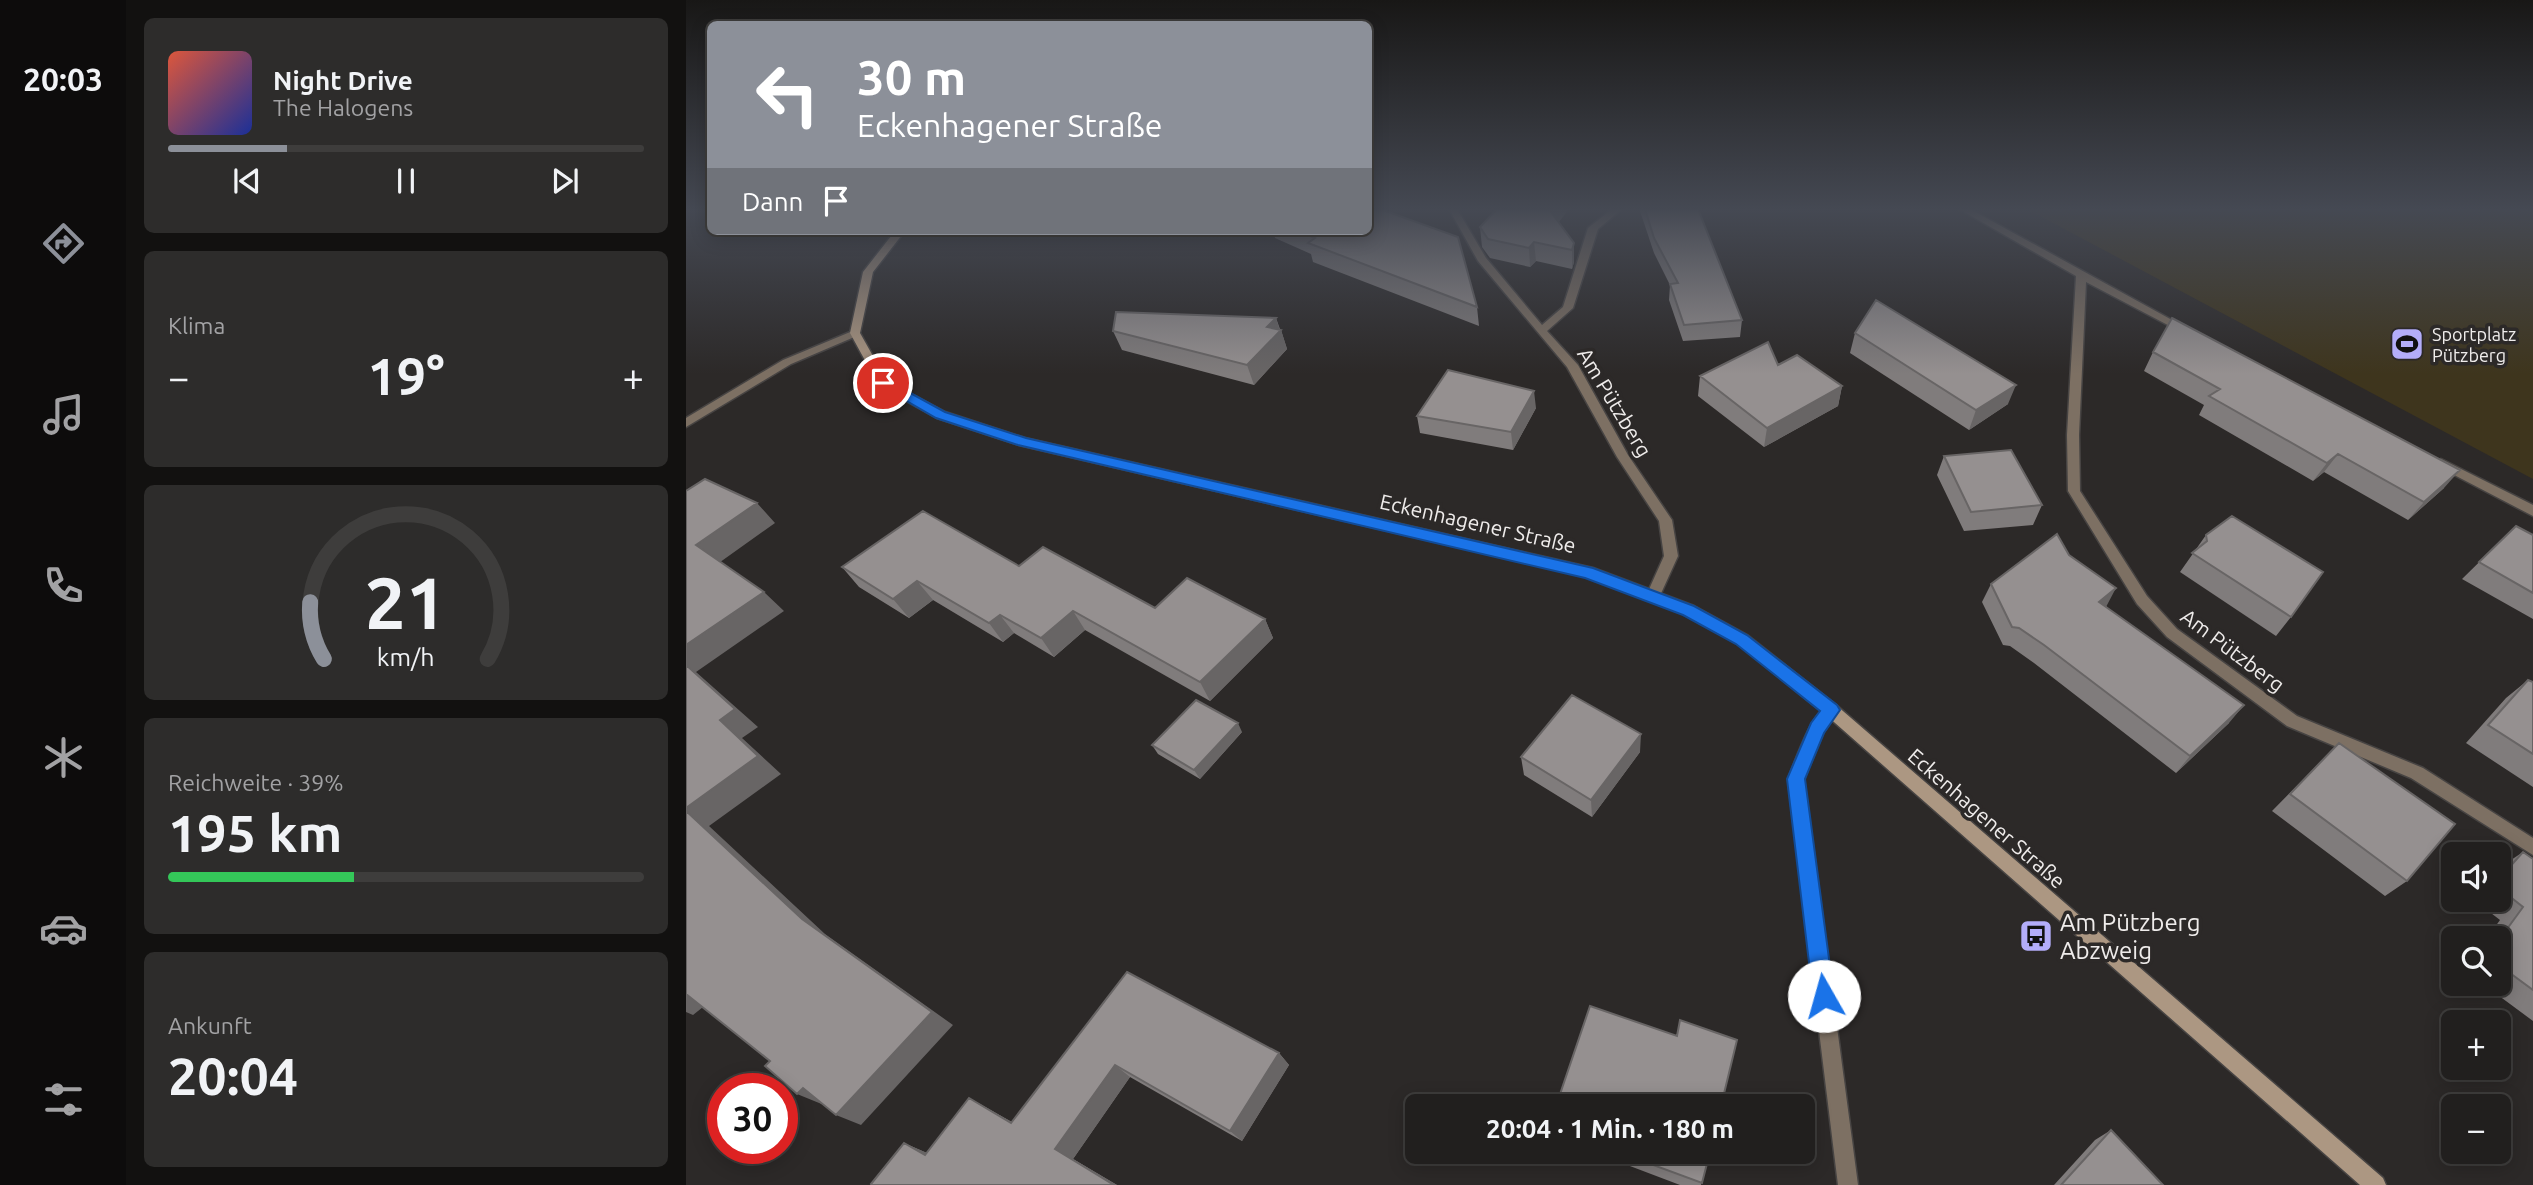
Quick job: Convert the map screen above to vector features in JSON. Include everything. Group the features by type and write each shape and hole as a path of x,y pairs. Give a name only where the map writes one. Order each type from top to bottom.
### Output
{"main road":[{"path":"855,333 868,272 874,264"},
{"name":"Eckenhagener Straße","path":"855,333 883,383 941,415 1023,442 1588,572 1689,610 1742,639 1831,710 2376,1185"}],"street":[{"name":"Am Pützberg","path":"1486,264 1572,365 1623,457 1665,520 1671,556 1653,596"},
{"path":"1541,331 1568,308 1582,264"},
{"path":"2062,264 2203,339"},
{"name":"Am Pützberg","path":"2081,275 2073,435 2074,491 2142,600 2172,633 2292,721 2417,773 2533,846"},
{"path":"686,423 787,362 855,333"},
{"path":"2435,460 2533,511"},
{"path":"1831,710 1817,729 1796,779 1848,1185"}],"shaded area":[{"name":"Sportplatz Pützberg","path":"2131,264 2533,264 2533,479"}],"building":[{"path":"1364,264 1465,264 1477,307"},
{"path":"1668,264 1720,264 1742,320 1684,325 1670,284 1678,283"},
{"path":"1876,300 2016,385 1976,410 1855,333"},
{"path":"1116,312 1276,318 1267,327 1281,330 1247,365 1113,331"},
{"path":"2172,318 2460,470 2424,502 2338,454 2327,463 2209,396 2220,389 2153,352"},
{"path":"1768,342 1778,365 1797,355 1842,386 1767,428 1700,376"},
{"path":"1448,370 1534,391 1511,432 1417,416"},
{"path":"2011,450 2042,505 1971,512 1944,456"},
{"path":"705,479 757,503 696,545 764,592 686,645 686,491"},
{"path":"923,511 1019,566 1043,547 1155,608 1187,578 1265,619 1200,682 1073,611 1041,638 1000,615 989,623 917,581 893,599 842,567"},
{"path":"2232,516 2323,572 2291,617 2192,553 2207,541 2206,535"},
{"path":"2516,526 2533,535 2533,593 2479,562"},
{"path":"2057,534 2069,555 2116,588 2099,602 2244,705 2190,756 2044,645 2019,628 2012,627 1991,584"},
{"path":"686,665 735,709 720,720 758,756 686,808"},
{"path":"2528,680 2533,682 2533,754 2488,725"},
{"path":"1572,695 1641,734 1591,800 1521,757"},
{"path":"1196,700 1238,723 1194,770 1152,745"},
{"path":"2339,743 2455,824 2407,881 2290,794"},
{"path":"686,811 802,919 932,1012 836,1115 803,1088 798,1093 798,1073 773,1073 765,1066 770,1061 686,994"},
{"path":"2523,852 2533,859 2533,990 2511,974 2509,926 2523,907 2511,898 2511,866"},
{"path":"1127,972 1279,1053 1230,1131 1115,1065 1055,1149 1114,1185 871,1184 904,1143 925,1155 969,1098 1011,1123"},
{"path":"1590,1006 1677,1036 1680,1020 1737,1040 1724,1094 1560,1094"},
{"path":"2111,1130 2163,1185 2061,1185"},
{"path":"1651,1164 1707,1164 1702,1183"}],"place":[{"name":"Sportplatz Pützberg","path":"2407,344"},
{"name":"Am Pützberg Abzweig","path":"2036,936"}],"route":[{"path":"883,383 941,415 1023,442 1588,572 1689,610 1742,639 1831,710 1817,729 1796,779 1824,996"}]}
